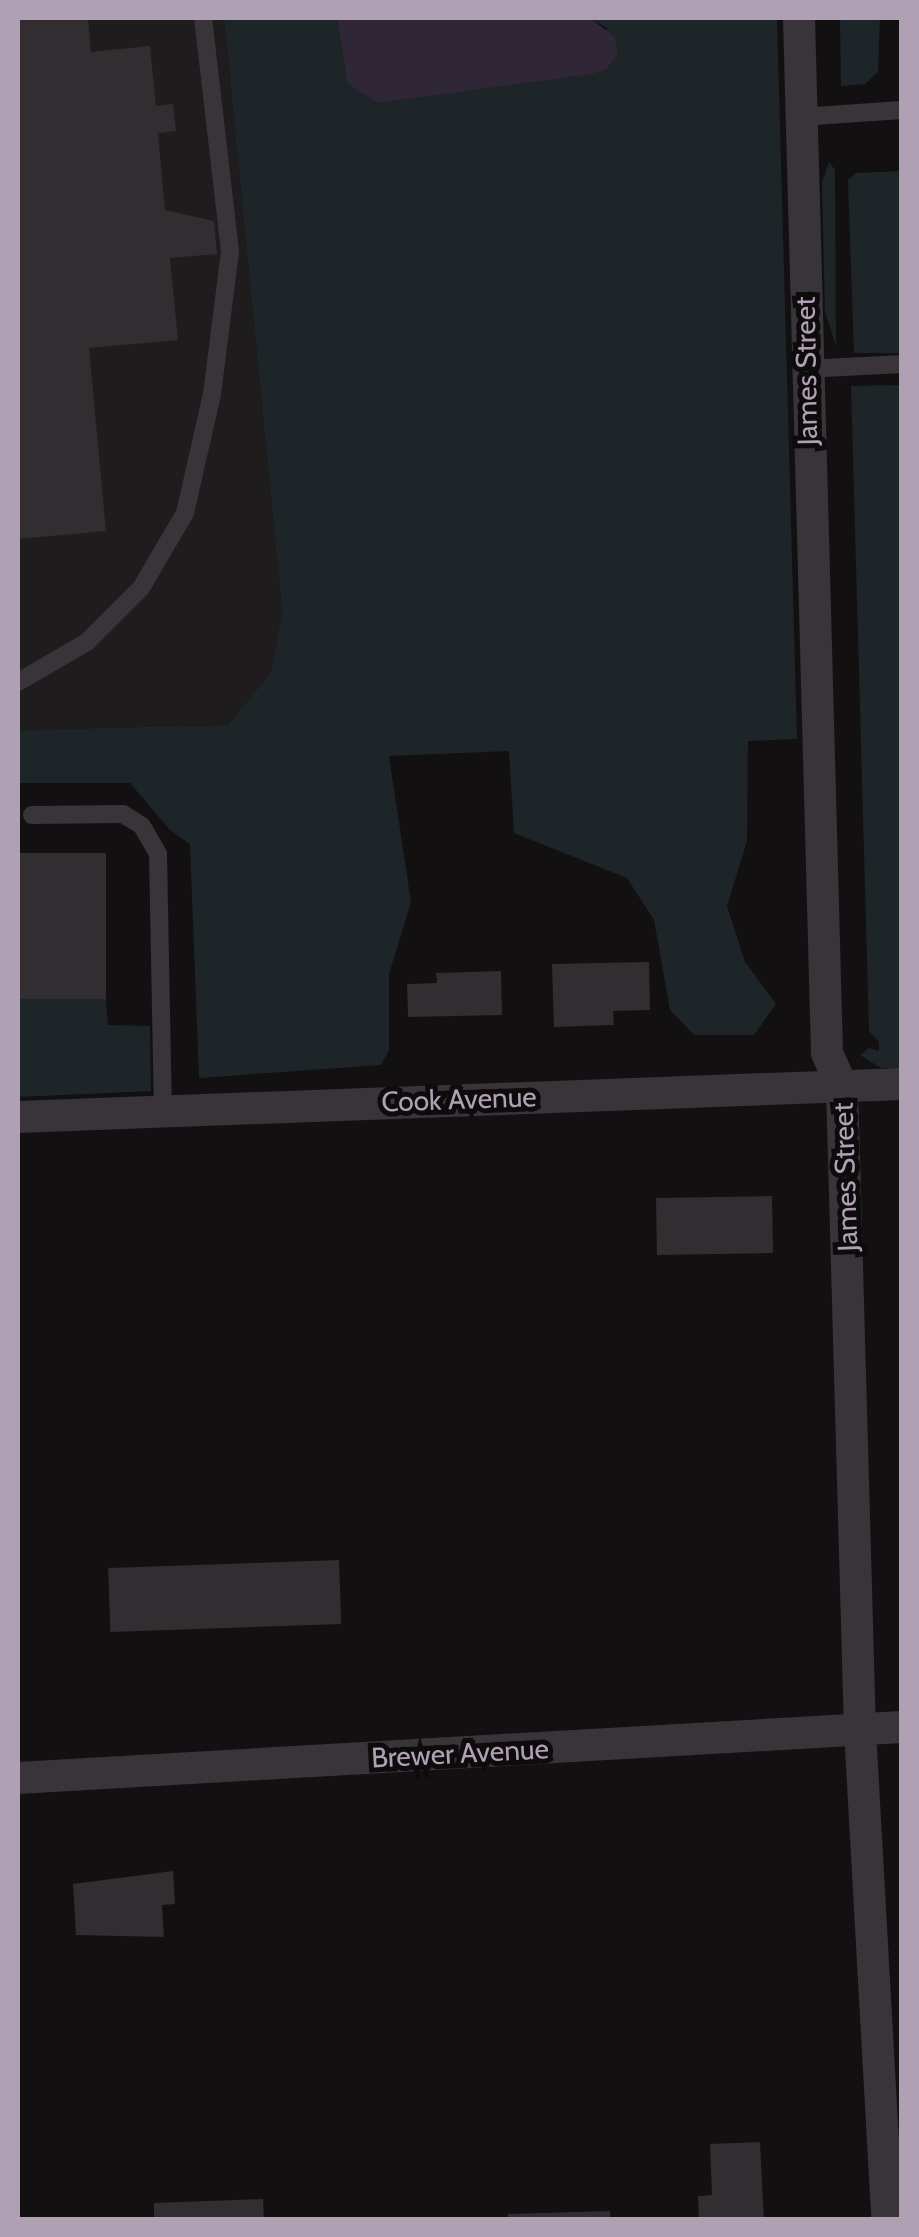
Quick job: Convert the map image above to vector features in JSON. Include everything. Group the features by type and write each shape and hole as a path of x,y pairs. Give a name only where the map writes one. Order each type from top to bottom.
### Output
{"street":[{"name":"James Street","path":"799,18 805,369 827,1053 842,1087 860,1730 887,2220"},
{"name":"Cook Avenue","path":"18,1117 163,1108 902,1084"},
{"name":"Brewer Avenue","path":"18,1778 902,1727"}],"lane":[{"path":"18,682 87,642 141,588 185,513 212,394 230,251 203,18"},
{"path":"800,117 902,110"},
{"path":"805,369 902,364"},
{"path":"32,815 124,814 142,826 158,854 163,1108"}],"shaded area":[{"path":"18,18 224,18 282,610 271,673 227,725 18,730"},
{"path":"224,18 337,18 345,71 608,29 590,18 777,18 797,739 748,741 747,841 727,906 745,962 776,1004 754,1035 694,1035 670,1010 654,920 627,878 514,833 509,751 389,756 411,902 389,974 389,1050 381,1065 199,1078 190,844 170,830 130,783 18,783 18,730 227,725 271,673 282,610"},
{"path":"337,18 590,18 615,37 618,53 606,70 591,74 378,103 347,83"},
{"path":"840,18 880,18 878,72 865,84 841,86"},
{"path":"829,162 835,170 836,346 825,312 822,182"},
{"path":"901,171 901,353 854,353 848,180 856,173"},
{"path":"901,385 902,1068 881,1068 860,1055 869,1048 879,1051 879,1042 869,1031 851,386"},
{"path":"18,999 106,999 108,1025 150,1026 151,1091 18,1097"}],"building":[{"path":"18,18 88,18 91,52 150,46 156,106 173,104 176,131 158,133 165,210 214,221 217,254 170,258 178,340 89,348 106,531 18,539"},
{"path":"18,853 106,853 106,999 18,999"},
{"path":"649,962 650,1010 613,1011 614,1025 554,1027 552,964"},
{"path":"501,971 502,1015 408,1017 407,984 437,983 436,973"},
{"path":"772,1196 773,1253 657,1255 656,1198"},
{"path":"339,1560 341,1624 110,1632 108,1568"},
{"path":"173,1871 175,1904 162,1905 164,1937 76,1935 73,1884"},
{"path":"760,2142 764,2220 699,2220 698,2196 712,2195 710,2144"},
{"path":"263,2199 264,2220 154,2220 154,2203"},
{"path":"610,2211 611,2220 508,2220 508,2214"}]}
